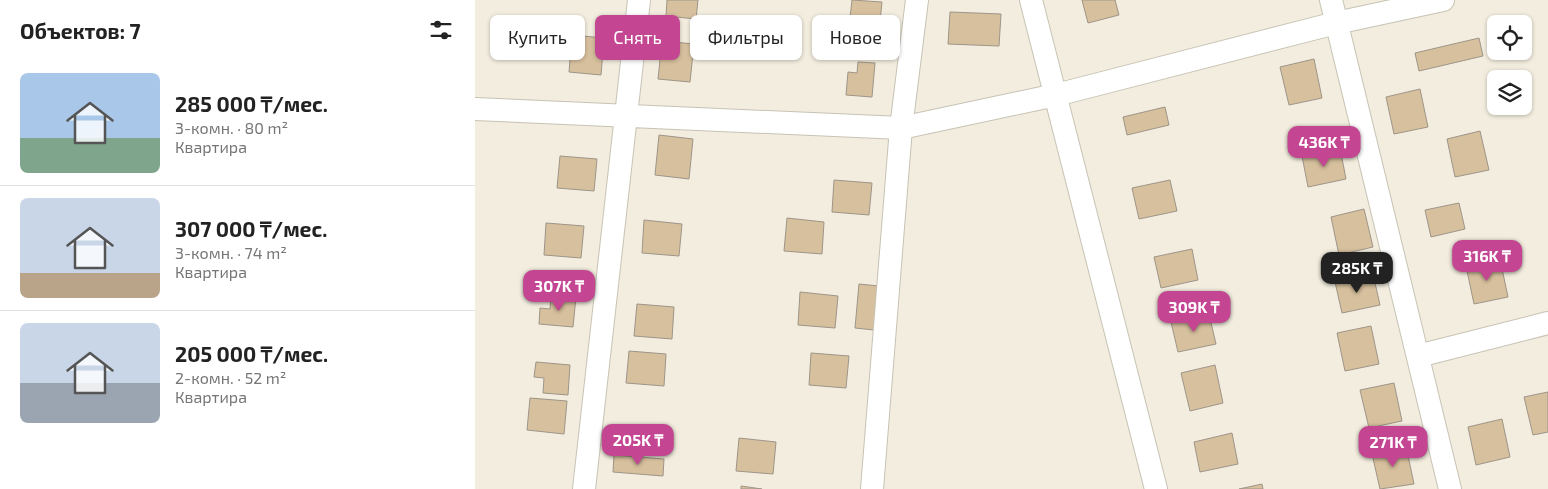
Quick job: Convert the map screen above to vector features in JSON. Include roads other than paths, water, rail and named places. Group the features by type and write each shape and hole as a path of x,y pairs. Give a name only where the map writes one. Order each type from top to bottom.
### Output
{"street":[{"path":"584,489 639,0"},
{"path":"872,489 901,128 917,0"},
{"path":"1031,0 1156,489"},
{"path":"1331,0 1451,489"},
{"path":"475,110 901,128 1056,95 1336,23 1443,0"},
{"path":"1418,356 1548,323"}]}
